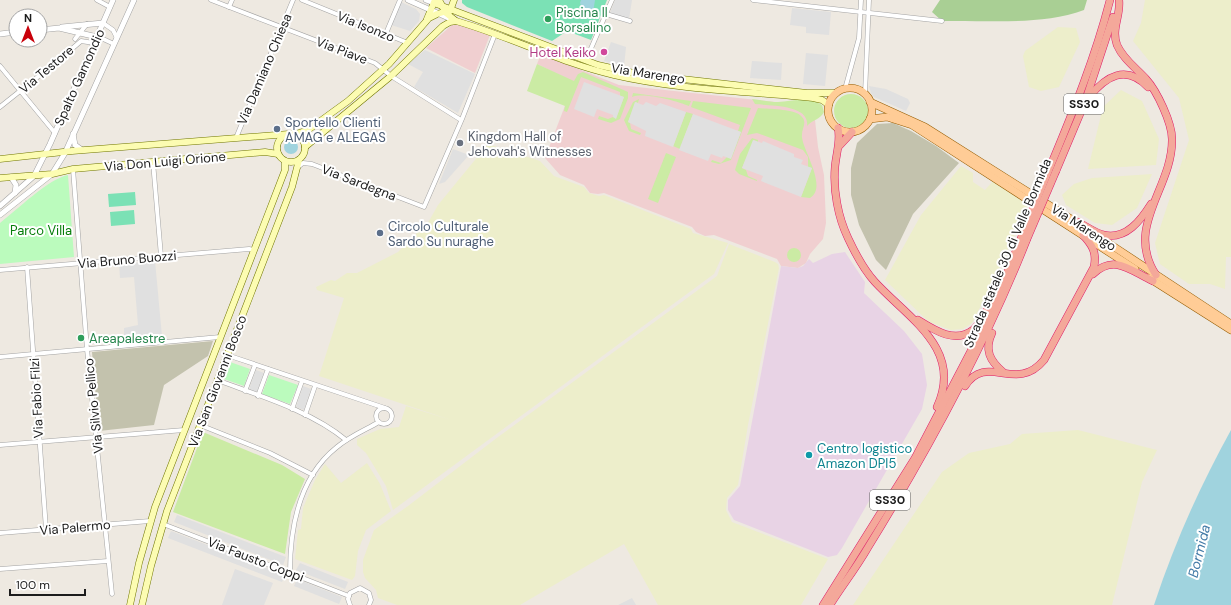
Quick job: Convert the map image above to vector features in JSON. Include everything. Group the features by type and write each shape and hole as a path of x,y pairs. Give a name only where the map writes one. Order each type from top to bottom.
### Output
{"highway":[{"name":"Strada statale 30 di Valle Bormida","path":"1110,0 1111,22"},
{"name":"Strada statale 30 di Valle Bormida","path":"1053,169 1104,36 1111,22 1118,0"},
{"path":"1111,22 1122,55 1147,80 1168,118 1171,131 1172,149 1145,231 1144,246 1155,278"},
{"name":"Strada statale 30 di Valle Bormida","path":"824,605 864,542 928,433 998,296 1053,169 1085,102 1104,36"},
{"path":"1085,102 1100,83 1119,74 1134,77 1153,90"},
{"path":"838,128 839,146 835,168 835,188 837,204 848,237 874,281 911,315 935,344 944,369 941,398 928,425 928,433"},
{"path":"839,146 852,132"},
{"path":"1078,222 1104,235 1120,233 1138,223 1155,199"},
{"path":"956,394 962,389 970,378 978,373 988,371 1022,375 1038,367 1044,360 1090,277 1094,267 1095,251 1092,244 1083,235"},
{"name":"Strada statale 30 di Valle Bormida","path":"830,605 866,551 920,461 956,394 992,324 1024,237"},
{"path":"1090,277 1106,265 1120,264 1155,278"},
{"path":"911,315 937,332 949,336 962,335 974,330 992,300 998,296"},
{"path":"992,324 992,333 988,344 988,355 995,366 1005,374"},
{"path":"820,605 829,595"}],"main road":[{"path":"418,32 425,23 454,0 457,8 464,13"},
{"path":"442,9 456,21 585,67 614,75 695,86 813,98 823,101 829,105"},
{"path":"442,9 442,27"},
{"path":"299,160 291,162 285,161 278,154 278,141 283,136 308,130 348,101 383,70 418,32 442,9"},
{"name":"Via Marengo","path":"442,9 464,13 612,69 638,74 818,94 836,93"},
{"name":"Via San Giovanni Bosco","path":"142,605 163,524 197,431 292,187 299,160 304,154 305,146 391,76 442,27 450,22 456,21"},
{"path":"845,89 855,89 865,94 870,102 872,111 870,119 863,127 852,132 838,128 830,118 829,105 836,93 845,89"},
{"name":"Via Marengo","path":"870,102 925,127 1078,222 1155,278 1231,330"},
{"name":"Via Marengo","path":"870,119 887,116 912,125 1083,235 1231,324"},
{"path":"292,134 302,139 305,146"},
{"name":"Via Don Luigi Orione","path":"65,153 292,134"},
{"name":"Via Don Luigi Orione","path":"52,174 73,169 265,152 278,154"},
{"path":"0,159 65,153"},
{"name":"Via San Giovanni Bosco","path":"130,605 150,521 285,170 285,161"},
{"path":"0,178 52,174"},
{"path":"254,250 261,249 267,251"},
{"path":"220,336 232,341"},
{"path":"184,430 191,429 197,431"},
{"path":"150,521 163,524"}],"street":[{"path":"97,0 110,6"},
{"name":"Spalto Gamondio","path":"34,176 55,133 94,43 99,38 99,31 113,0"},
{"name":"Spalto Gamondio","path":"0,215 52,174 65,153 134,0"},
{"name":"Via Piave","path":"211,0 375,63 391,76 462,120"},
{"path":"229,7 232,0"},
{"name":"Via Damiano Chiesa","path":"236,138 293,0"},
{"name":"Via Isonzo","path":"302,0 408,43"},
{"path":"389,35 387,32 400,0"},
{"path":"408,0 420,6 426,12 426,16 418,32"},
{"path":"426,0 442,9"},
{"path":"586,60 612,0"},
{"path":"754,0 868,14 942,21"},
{"path":"845,89 859,38 861,0"},
{"path":"865,94 869,0"},
{"path":"420,6 442,9"},
{"path":"606,14 630,21"},
{"path":"48,29 103,23 113,30 117,38"},
{"path":"75,39 81,33 86,24"},
{"path":"59,28 99,38 114,44"},
{"path":"72,47 76,34 73,31"},
{"path":"462,120 495,34"},
{"name":"Via Testore","path":"0,107 59,60 72,47 81,41 94,43"},
{"path":"0,66 55,133"},
{"name":"Via Sardegna","path":"296,170 302,164 310,163 424,207 462,120"},
{"path":"73,133 75,145 83,151"},
{"path":"154,162 161,256"},
{"name":"Via Silvio Pellico","path":"73,169 87,349 112,594"},
{"path":"0,206 34,176"},
{"path":"11,177 16,185 15,193"},
{"name":"Via Bruno Buozzi","path":"0,270 249,249 254,250"},
{"name":"Via Fabio Filzi","path":"27,267 46,529"},
{"path":"0,357 220,336"},
{"path":"227,355 368,404 385,408 391,412 392,419 387,424 379,422 346,440 326,458 313,475 295,519 290,545 290,572"},
{"path":"246,391 256,365"},
{"path":"258,396 268,369"},
{"path":"217,380 305,415 326,425 346,440"},
{"path":"292,409 302,381"},
{"path":"305,415 315,386"},
{"path":"368,404 374,410 379,422"},
{"path":"377,415 379,410 385,408"},
{"path":"200,425 270,453 313,475"},
{"path":"0,445 184,430"},
{"name":"Via Palermo","path":"0,533 150,521"},
{"name":"Via Fausto Coppi","path":"163,524 349,596"},
{"path":"0,570 108,560"},
{"path":"350,605 349,596 353,590 363,588 371,596 370,604 375,605"}],"shaded area":[{"path":"615,0 632,0 629,19 610,13"},
{"path":"1145,0 1231,0 1231,257 1226,257 1225,289 1210,284 1189,284 1160,264 1155,243 1189,140 1179,98 1133,41 1141,23"},
{"path":"401,2 416,9 420,14 419,21 410,31 391,25"},
{"path":"792,8 831,12 829,35 806,33 806,27 790,25"},
{"path":"457,24 490,35 475,73 426,48 452,25"},
{"path":"1058,27 1076,28 1080,42 1059,87 1041,91 1029,87 1023,56 1025,51"},
{"path":"611,42 626,47 624,66 604,61"},
{"path":"425,50 475,74 458,113 414,87 423,72 408,64"},
{"path":"806,53 828,55 825,86 803,84"},
{"path":"541,54 619,85 775,102 813,102 818,147 824,175 826,223 823,239 810,254 806,263 798,268 781,266 777,259 714,235 705,236 696,232 692,227 604,193 590,193 584,185 560,175 545,158 574,82 537,64"},
{"path":"752,61 782,63 781,80 750,78"},
{"path":"584,82 624,97 616,119 613,115 597,109 594,117 574,109"},
{"path":"869,86 886,89 908,99 910,103 906,111 874,97"},
{"path":"1121,90 1142,101 1159,139 1156,165 1088,169 1103,107"},
{"path":"635,102 643,105 646,102 656,106 660,103 686,112 673,147 645,136 646,131 628,122"},
{"path":"693,114 741,132 731,159 723,156 722,158 711,154 708,161 679,150"},
{"path":"893,123 911,131 936,146 959,163 913,214 886,270 876,260 859,225 851,195 851,168 857,143 877,124"},
{"path":"753,140 762,143 763,141 794,154 794,157 803,160 801,164 812,168 801,197 761,181 763,176 742,168"},
{"path":"488,144 540,161 554,176 584,187 589,193 599,196 604,195 691,229 693,233 728,243 714,274 393,510 386,486 366,453 357,445 357,439 380,429 399,427 406,406 451,420 319,376 344,298 317,290 316,287 331,280 335,281 347,273 357,273 398,252 429,221 438,205"},
{"path":"453,149 469,155 445,182 439,184"},
{"path":"961,166 973,173 973,182 985,190 993,181 1028,205 994,280 972,323 963,329 951,330 929,322 885,280 921,215"},
{"path":"1152,174 1137,208 1112,225 1095,223 1066,205 1062,195 1074,184 1092,178"},
{"path":"729,244 775,262 778,264 779,268 748,425 738,485 727,498 726,510 732,522 828,559 801,605 658,605 624,544 520,605 397,605 378,598 376,590 365,578 363,572 363,560 374,530 717,276"},
{"path":"845,252 865,282 864,293 904,331 922,354 927,385 922,409 842,548 837,555 828,557 734,520 728,510 728,500 740,486 781,266 798,268 803,266 809,259 813,263 832,254"},
{"path":"155,261 162,336 124,340 124,328 138,325 134,277 120,278 119,264"},
{"path":"213,341 208,356 164,385 154,425 99,431 92,352"},
{"path":"256,370 264,373 257,392 249,389"},
{"path":"303,386 311,389 304,410 296,407"},
{"path":"1078,430 1157,450 1142,482 1112,605 853,605 942,472 969,453 1010,444 1022,434"},
{"path":"367,463 380,484 391,511 366,530 358,551 355,576 352,580 295,559 298,530 301,529 303,508 315,480 325,464 341,483"},
{"path":"177,515 286,557 283,565 174,522"},
{"path":"171,531 285,575 282,582 168,538"},
{"path":"300,563 348,582 345,589 296,570"},
{"path":"235,569 273,583 264,605 222,605"},
{"path":"297,579 342,597 339,604 294,586"},
{"path":"632,598 636,605 618,605"}],"green space":[{"name":"Piscina Il Borsalino","path":"462,0 607,0 591,40 567,31 552,41 467,7 462,3"},
{"path":"940,0 1087,0 1084,10 1050,18 1014,21 942,21 932,12"},
{"path":"537,64 574,81 578,74 583,72 628,92 628,98 620,119 611,123 598,119 599,116 608,119 613,117 616,118 624,97 620,96 620,92 581,77 567,112 564,111 565,106 527,91"},
{"path":"633,93 691,101 689,106 652,96 632,97"},
{"path":"848,94 854,94 858,95 865,101 868,111 867,118 861,125 854,128 848,128 844,127 837,121 834,114 834,108 835,104 841,97"},
{"path":"639,99 638,103 636,102 628,122 630,123 631,129 641,133 640,135 629,131 624,120 633,102"},
{"path":"752,99 778,102 800,100 812,101 822,105 824,112 807,126 806,119 796,110 779,106 755,104"},
{"path":"693,101 751,108 731,160 719,164 711,162 712,160 721,163 727,157 731,158 741,132 738,131 740,125 691,107"},
{"path":"758,108 797,113 803,118 803,143 816,178 815,193 810,198 801,197 812,168 808,167 808,157 803,150 757,133 747,135"},
{"path":"686,112 693,114 680,149 673,146"},
{"path":"752,138 758,140 758,142 754,140 742,168 746,170 748,176 757,181 739,174 735,170 740,154"},
{"path":"666,153 676,157 658,203 648,199"},
{"name":"Parco Villa","path":"68,175 74,257 0,264 0,223 51,182"},
{"path":"135,192 136,205 109,207 108,194"},
{"path":"134,210 135,224 111,226 110,212"},
{"path":"791,248 797,248 801,252 801,258 797,262 791,262 787,258 787,252"},
{"path":"230,362 250,369 244,386 224,379"},
{"path":"269,375 298,385 290,404 262,394"},
{"path":"203,432 282,465 305,479 291,512 285,554 173,512"}],"water":[{"path":"581,0 595,0 593,13 588,14 584,12 580,3"},
{"path":"288,140 294,140 298,144 298,150 294,154 288,154 284,150 284,144"},
{"name":"Bormida","path":"1231,430 1231,605 1154,605 1188,516"}],"place":[{"name":"Piscina Il Borsalino","path":"548,19"},
{"name":"Hotel Keiko","path":"604,52"},
{"name":"Sportello Clienti AMAG e ALEGAS","path":"277,129"},
{"name":"Kingdom Hall of Jehovah's Witnesses","path":"460,143"},
{"name":"Circolo Culturale Sardo Su nuraghe","path":"380,233"},
{"name":"Areapalestre","path":"81,338"},
{"name":"Centro logistico Amazon DPI5","path":"809,455"}]}
